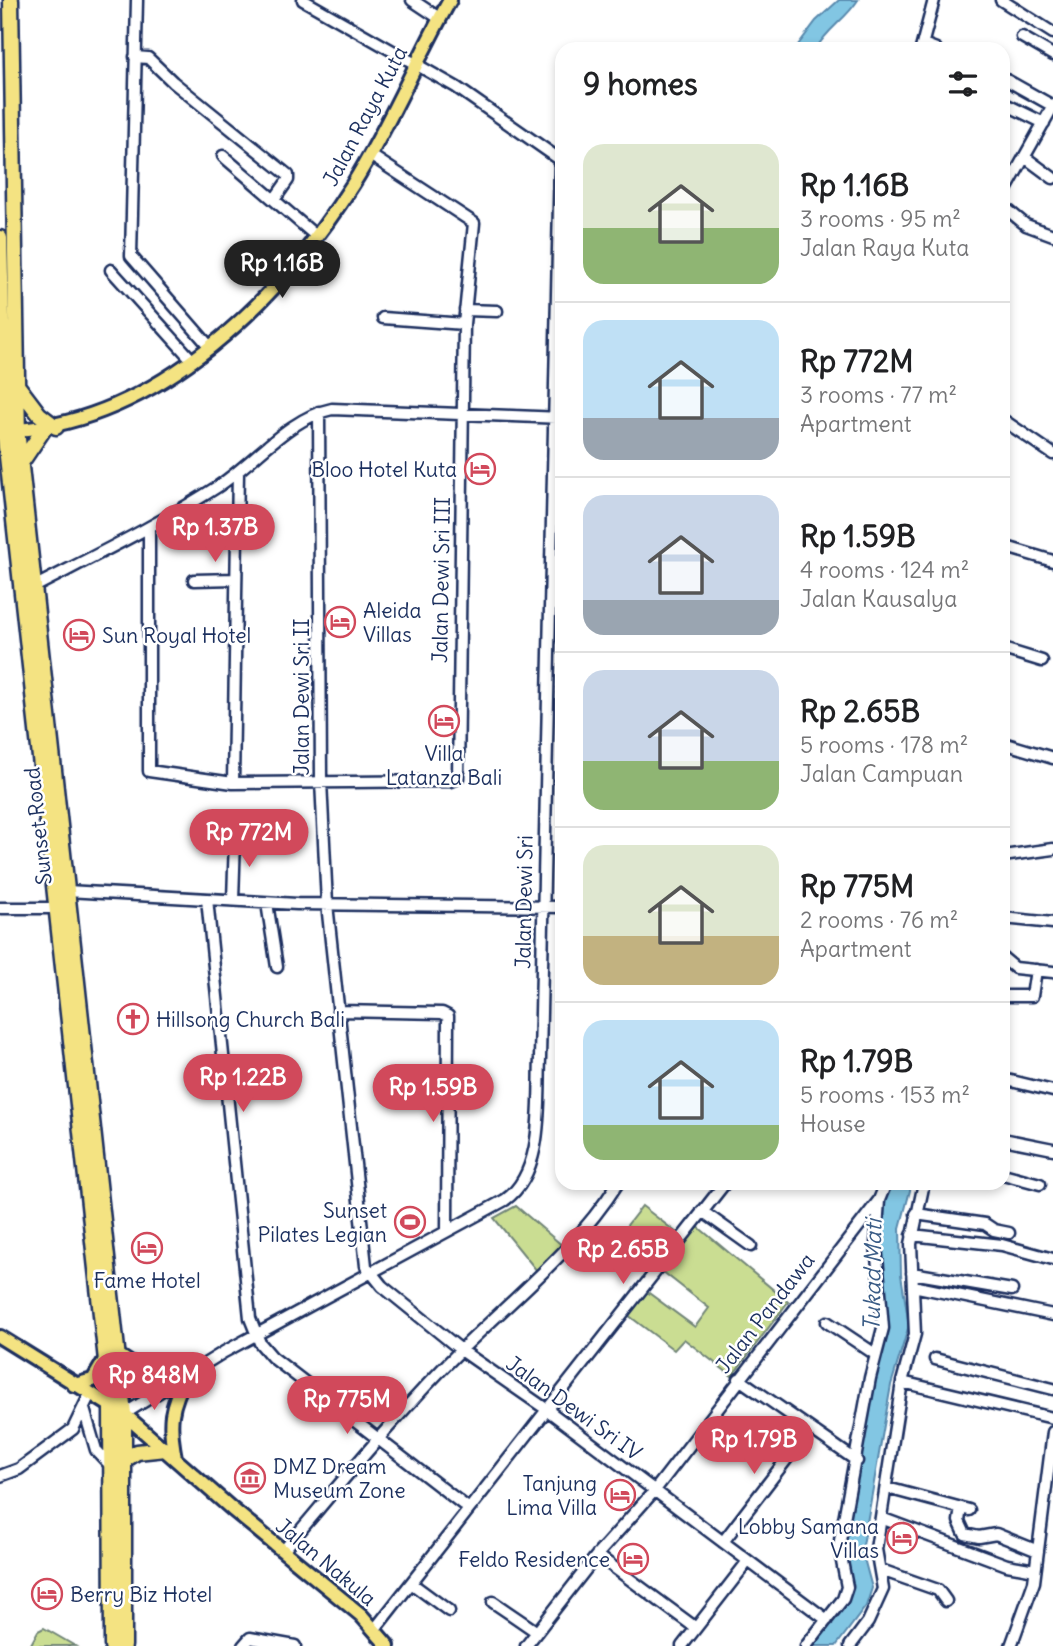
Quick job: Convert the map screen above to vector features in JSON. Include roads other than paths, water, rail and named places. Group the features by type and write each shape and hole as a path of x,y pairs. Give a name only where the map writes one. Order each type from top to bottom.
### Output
{"highway":[{"name":"Sunset Road","path":"11,0 7,189 17,385 8,437 5,482 125,1460 124,1646"},
{"name":"Sunset Road","path":"0,238 8,437 21,463 67,891 112,1357"},
{"path":"17,385 40,414 45,429 21,463"},
{"path":"112,1357 147,1375 182,1377"},
{"path":"112,1646 111,1466 118,1410"},
{"path":"125,1460 137,1452 170,1454"}],"main road":[{"name":"Jalan Raya Kuta","path":"8,437 45,429 127,402 193,361 248,312 316,236 370,155 450,0"},
{"name":"Jalan Nakula","path":"0,1337 118,1410 375,1629 384,1644"},
{"path":"74,1385 93,1380 112,1357"},
{"path":"170,1454 171,1411 182,1377"}],"street":[{"path":"137,0 131,257 210,347"},
{"path":"303,0 456,87 555,161"},
{"path":"412,0 439,19"},
{"path":"923,42 934,0"},
{"path":"1001,0 1053,33"},
{"path":"1022,37 1053,55"},
{"path":"135,57 148,58 173,82 288,175 289,180 274,200"},
{"path":"1010,82 1053,106 1010,184"},
{"path":"1010,107 1044,124"},
{"name":"Jalan Dewi Sri III","path":"321,781 451,781 458,778 464,324 474,223 370,155"},
{"path":"223,156 316,236"},
{"path":"1026,158 1053,178"},
{"path":"1010,212 1026,225 1053,235"},
{"path":"111,270 193,361"},
{"path":"465,310 497,311"},
{"path":"383,318 464,324"},
{"path":"34,587 149,530 238,472 300,423 319,412 332,409 463,412 555,418"},
{"name":"Jalan Dewi Sri II","path":"319,412 321,781 327,904 364,1257 370,1273"},
{"path":"1010,426 1053,454"},
{"path":"233,783 238,472"},
{"name":"Jalan Dewi Sri","path":"118,1410 510,1197 530,1162 538,1090 555,483"},
{"path":"149,530 148,767 154,773 233,783 321,781"},
{"path":"1010,548 1053,561"},
{"path":"194,580 236,579"},
{"path":"1010,651 1042,661"},
{"path":"1010,745 1053,758"},
{"path":"233,900 235,838"},
{"path":"1010,855 1053,849"},
{"path":"67,891 267,903 555,907"},
{"path":"207,899 236,1198 250,1318 256,1335 272,1356 469,1509"},
{"path":"267,903 277,967"},
{"path":"0,908 56,908"},
{"path":"1010,919 1053,923"},
{"path":"1010,963 1016,968 1053,972"},
{"path":"1010,996 1032,996 1036,970"},
{"path":"338,1011 442,1013 448,1016 447,1231"},
{"path":"1010,1081 1053,1090"},
{"path":"1010,1140 1053,1149"},
{"path":"1010,1176 1040,1184"},
{"path":"283,1552 377,1440 461,1350 589,1227 613,1190"},
{"path":"375,1629 719,1190"},
{"path":"806,1646 843,1599 847,1587 839,1546 875,1354 883,1328 876,1244 879,1200 883,1190"},
{"path":"850,1646 881,1595 881,1570 876,1549 902,1382 915,1334 912,1235 922,1190"},
{"name":"Jalan Pandawa","path":"526,1646 597,1555 655,1490 738,1379 879,1200"},
{"path":"702,1211 751,1247"},
{"path":"916,1214 985,1224 996,1231 1009,1233"},
{"path":"912,1235 1002,1245 1053,1259"},
{"name":"Jalan Dewi Sri IV","path":"370,1273 461,1350 546,1409 827,1620"},
{"path":"912,1273 1012,1290"},
{"path":"913,1286 1053,1315"},
{"path":"827,1322 875,1354"},
{"path":"936,1359 1053,1389"},
{"path":"738,1379 856,1461"},
{"path":"902,1382 1053,1418"},
{"path":"0,1476 19,1469 73,1429 90,1394"},
{"path":"83,1409 96,1450 111,1466"},
{"path":"723,1542 809,1430"},
{"path":"1011,1646 1031,1598 1053,1432"},
{"path":"887,1488 965,1509 959,1521 965,1534 979,1537 996,1534 1038,1551"},
{"path":"881,1518 1007,1565 1035,1570"},
{"path":"597,1555 696,1629"},
{"path":"682,1646 748,1561"},
{"path":"881,1570 938,1590 946,1601"},
{"path":"411,1583 449,1611"},
{"path":"493,1602 537,1632"},
{"path":"243,1645 256,1638 295,1646"}],"water":[{"path":"839,0 858,0 821,42 800,42 816,21"},
{"name":"Tukad Mati","path":"888,1190 910,1190 900,1228 901,1275 909,1325 891,1385 862,1551 872,1588 866,1606 836,1646 815,1646 847,1599 841,1554 870,1387 884,1334 881,1221"}],"place":[{"name":"Bloo Hotel Kuta","path":"480,469"},
{"name":"Aleida Villas","path":"340,622"},
{"name":"Sun Royal Hotel","path":"79,635"},
{"name":"Villa Latanza Bali","path":"444,721"},
{"name":"Hillsong Church Bali","path":"133,1019"},
{"name":"Sunset Pilates Legian","path":"410,1222"},
{"name":"Fame Hotel","path":"147,1248"},
{"name":"DMZ Dream Museum Zone","path":"250,1478"},
{"name":"Tanjung Lima Villa","path":"620,1495"},
{"name":"Lobby Samana Villas","path":"902,1538"},
{"name":"Feldo Residence","path":"633,1559"},
{"name":"Berry Biz Hotel","path":"47,1594"}]}
